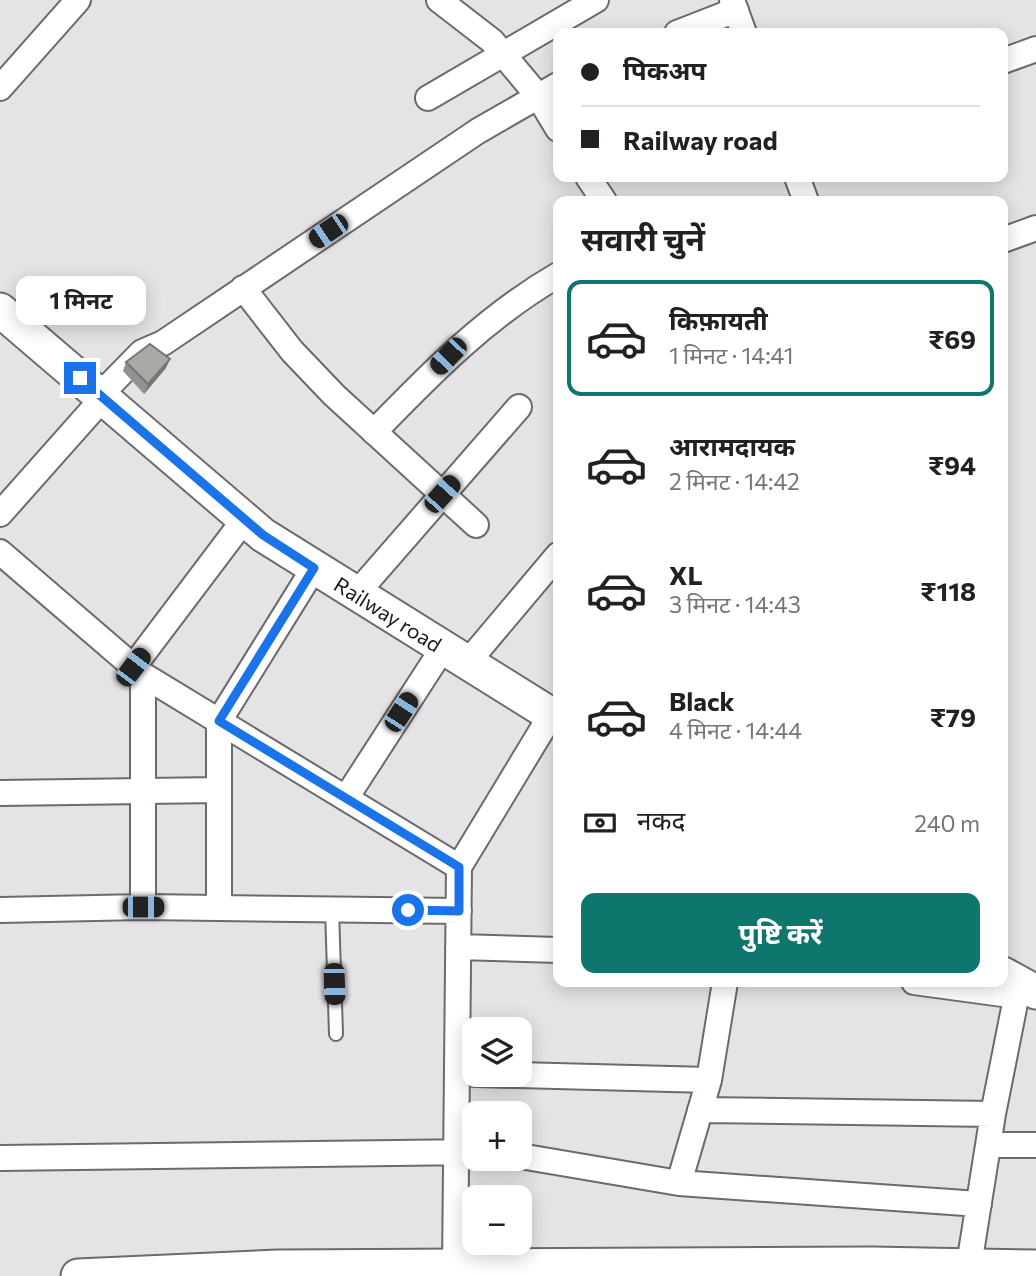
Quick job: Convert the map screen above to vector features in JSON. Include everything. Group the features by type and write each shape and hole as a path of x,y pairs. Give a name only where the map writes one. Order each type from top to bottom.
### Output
{"main road":[{"name":"Railway road","path":"0,310 244,520 314,568 553,716"},
{"path":"78,1276 455,1268 1036,1266"}],"street":[{"path":"0,88 78,0"},
{"path":"428,98 596,0"},
{"path":"443,1 548,90 553,110"},
{"path":"693,28 737,14"},
{"path":"1008,59 1036,48"},
{"path":"0,514 142,352 163,343 478,131 548,90"},
{"path":"1008,238 1036,228"},
{"path":"374,432 448,356 526,294 553,278"},
{"path":"243,288 292,351 374,432 476,525"},
{"path":"356,594 519,407"},
{"path":"143,907 143,790 138,671 244,520"},
{"path":"0,552 138,671 459,867"},
{"path":"346,798 455,656 553,560"},
{"path":"219,907 219,721 314,568"},
{"path":"464,1017 458,947 459,867 553,719"},
{"path":"0,793 219,790"},
{"path":"0,910 219,907 459,911"},
{"path":"458,947 553,950"},
{"path":"969,1265 993,1114 1019,986"},
{"path":"679,1183 709,1080 724,987"},
{"path":"532,1076 709,1080"},
{"path":"700,1110 993,1114"},
{"path":"989,1145 1036,1145"},
{"path":"0,1158 462,1151"},
{"path":"532,1158 679,1183 979,1204"},
{"path":"455,1268 463,1171"}],"lane":[{"path":"332,909 336,1034"}],"building":[{"path":"150,344 170,359 148,384 126,362"}],"route":[{"path":"80,378 263,535 314,568 219,721 459,867 459,911 408,910"}]}
